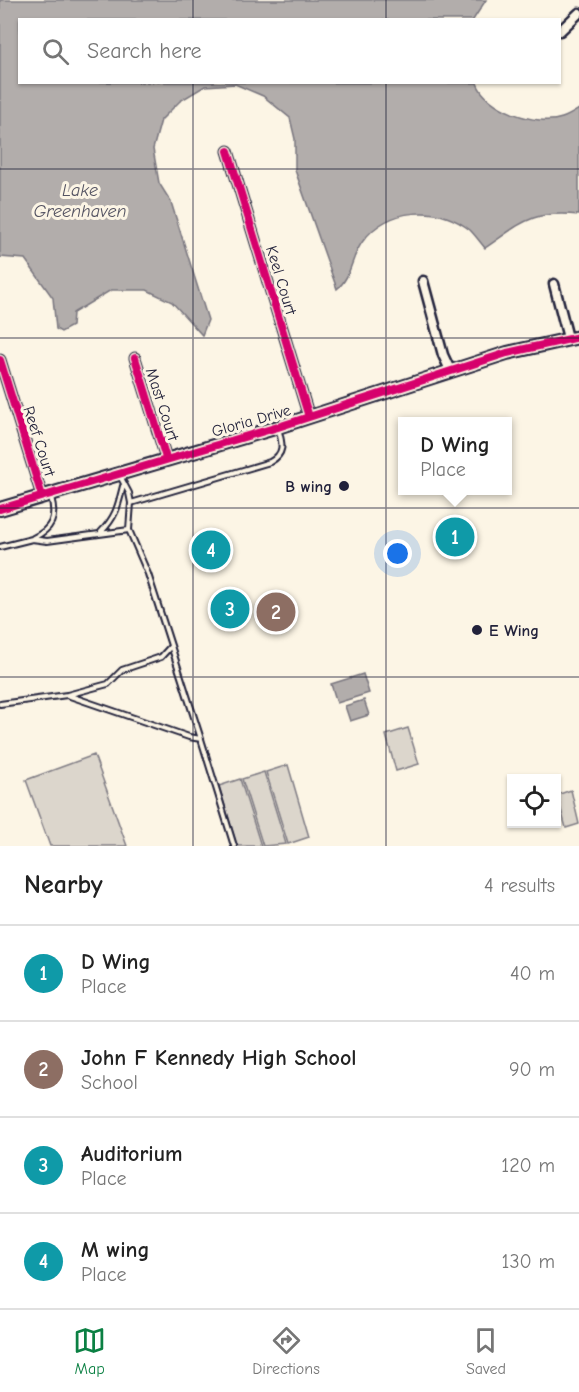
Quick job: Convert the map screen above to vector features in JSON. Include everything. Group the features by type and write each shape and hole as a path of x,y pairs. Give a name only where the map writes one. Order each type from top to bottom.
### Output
{"street":[{"path":"561,30 579,13"},
{"name":"Keel Court","path":"228,151 309,417"},
{"path":"423,281 442,355 450,370"},
{"path":"554,284 573,337"},
{"name":"Gloria Drive","path":"0,509 46,495 121,479 166,458 278,427 450,370 543,343 573,337"},
{"name":"Mast Court","path":"135,358 166,458"},
{"name":"Reef Court","path":"0,360 46,495"}],"lane":[{"path":"131,504 270,462 279,457 283,449 278,427"},
{"path":"121,479 129,493 131,504 129,530 148,574 234,846"},
{"path":"101,532 113,520 119,508 121,479"},
{"path":"0,547 32,539 45,533 54,521 55,510 46,495"},
{"path":"32,539 47,541 129,530"},
{"path":"0,704 68,695 108,684 122,670 161,657 171,646"},
{"path":"68,695 189,737 201,739"}],"shaded area":[{"path":"408,728 419,764 396,771 386,735"},
{"path":"94,755 127,846 50,846 26,780"},
{"path":"288,765 309,837 288,844 266,772"},
{"path":"264,772 286,844 263,846 242,779"},
{"path":"240,779 261,846 237,846 219,786"},
{"path":"571,790 579,824 566,828 561,810 561,794"}],"water":[{"name":"Lake Greenhaven","path":"0,0 486,0 474,18 18,18 18,84 235,84 205,86 180,101 161,120 153,149 159,183 171,202 208,320 202,335 172,302 147,290 111,290 73,313 72,326 61,332 56,329 53,298 25,259 0,257"},
{"name":"Lake Greenhaven","path":"235,84 478,84 491,101 501,108 526,118 552,120 579,109 579,215 549,215 528,220 485,248 470,230 443,216 413,213 399,216 373,230 363,241 346,279 337,289 295,170 295,139 290,118 263,96"},
{"path":"363,674 369,693 337,703 331,684"},
{"path":"364,700 369,715 350,721 345,706"}],"cycle path":[{"path":"228,151 309,417"},
{"path":"0,509 278,427 507,353 579,337"},
{"path":"135,358 166,458"},
{"path":"0,360 42,496"}],"place":[{"name":"B wing","path":"344,486"},
{"name":"D Wing","path":"455,537"},
{"name":"M wing","path":"211,550"},
{"name":"Auditorium","path":"230,609"},
{"name":"John F Kennedy High School","path":"276,612"},
{"name":"E Wing","path":"477,630"}]}
